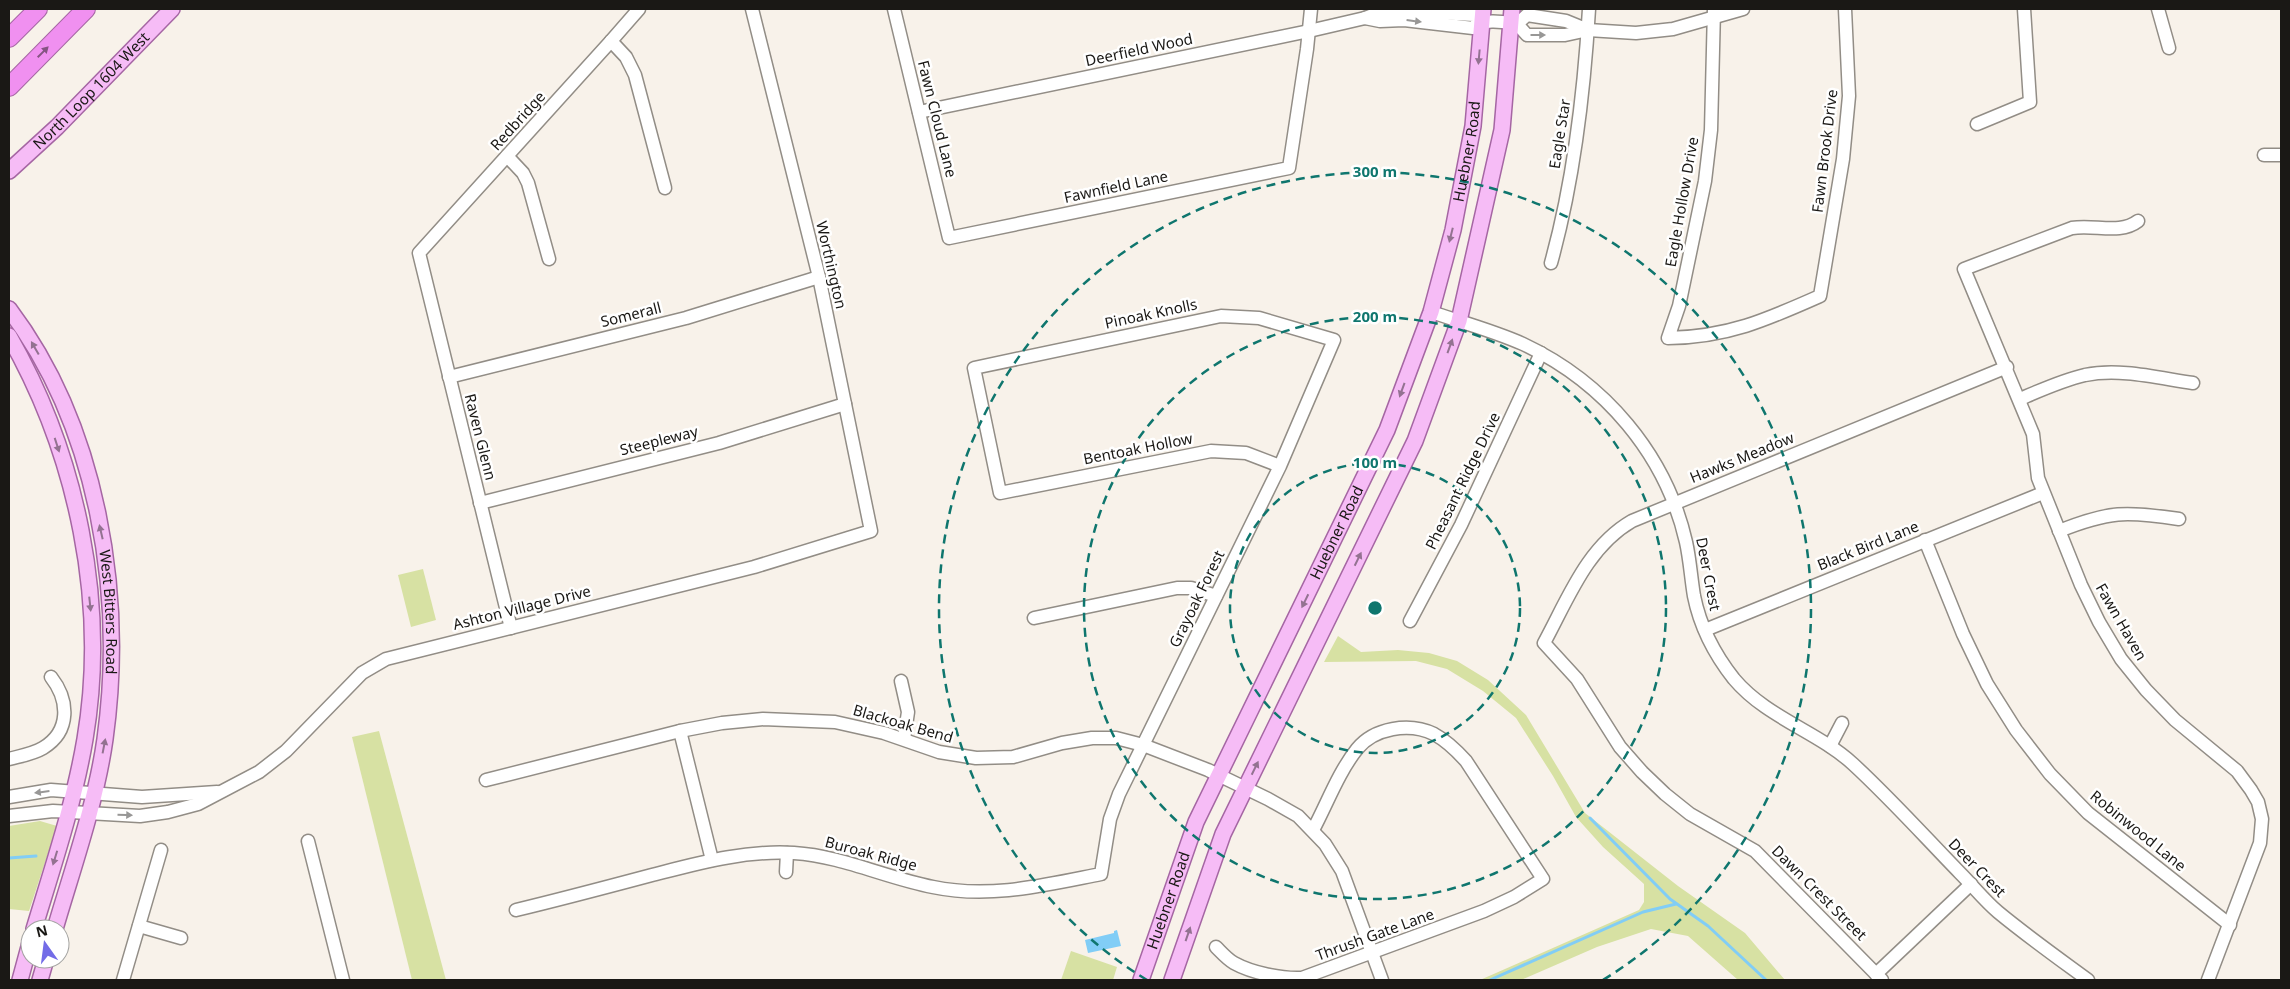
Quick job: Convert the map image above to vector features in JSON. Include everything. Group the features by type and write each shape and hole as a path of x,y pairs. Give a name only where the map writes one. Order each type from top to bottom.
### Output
{"highway":[{"path":"9,38 38,9"},
{"path":"9,87 86,9"}],"main road":[{"name":"North Loop 1604 West","path":"9,171 69,115 172,9"},
{"name":"Huebner Road","path":"1141,980 1196,822 1387,430 1430,312 1453,230 1473,126 1481,18"},
{"name":"Huebner Road","path":"1172,980 1223,834 1415,441 1459,321 1502,130 1513,18"},
{"path":"9,167 29,152"},
{"name":"West Bitters Road","path":"9,309 26,332 48,370 68,417 89,479 103,543 111,609 110,693 105,740 89,813 58,919"},
{"name":"West Bitters Road","path":"9,336 30,374 70,484 84,546 91,610 92,674 86,737 75,792 37,919"}],"street":[{"name":"Redbridge","path":"419,253 639,9"},
{"name":"Worthington","path":"752,9 818,277 871,531"},
{"name":"Fawn Cloud Lane","path":"894,9 949,238"},
{"path":"1309,31 1311,9"},
{"name":"Deerfield Wood","path":"919,112 1309,31 1365,18 1379,11 1393,9 1474,15 1481,18"},
{"name":"Eagle Star","path":"1550,263 1563,217 1581,115 1589,9"},
{"path":"1513,18 1527,35 1565,35 1588,30 1636,33 1696,24 1714,13 1743,9"},
{"name":"Fawn Brook Drive","path":"1668,338 1695,338 1744,328 1820,296 1843,159 1849,96 1845,9"},
{"path":"1977,124 2030,102 2024,9"},
{"path":"2158,9 2169,48"},
{"name":"Eagle Hollow Drive","path":"1668,338 1679,306 1705,181 1711,130 1714,13"},
{"path":"1481,18 1527,16 1566,22 1588,30"},
{"name":"Fawnfield Lane","path":"949,238 1289,168 1309,31"},
{"path":"612,41 626,57 635,75 665,188"},
{"path":"2264,155 2281,155"},
{"path":"508,156 523,173 528,183 549,259"},
{"name":"Fawn Haven","path":"2138,221 2130,227 2122,229 2086,226 2072,228 1964,269 2034,434 2038,478 2043,493 2099,622 2121,659 2146,690 2175,720 2237,771 2258,802 2263,828 2260,843 2208,980"},
{"name":"Raven Glenn","path":"419,253 511,628"},
{"name":"Somerall","path":"449,377 686,318 818,277"},
{"name":"Deer Crest","path":"1430,312 1521,343 1541,353 1574,373 1598,392 1619,413 1654,461 1674,503 1686,543 1694,596 1705,630 1724,666 1750,695 1780,718 1830,746 1854,764 1998,912 2088,980"},
{"name":"Pinoak Knolls","path":"1000,493 974,368 1228,316 1259,318 1334,340"},
{"name":"Grayoak Forest","path":"1102,874 1110,819 1119,794 1280,466 1334,340"},
{"name":"Pheasant Ridge Drive","path":"1410,621 1461,525 1541,353"},
{"name":"Hawks Meadow","path":"1544,643 1590,560 1604,542 1632,521 2007,368"},
{"path":"2020,399 2072,378 2102,373 2134,374 2193,383"},
{"path":"40,400 56,389"},
{"name":"Steepleway","path":"480,503 719,443 845,404"},
{"name":"Bentoak Hollow","path":"1000,493 1211,451 1246,453 1280,466"},
{"name":"Black Bird Lane","path":"1705,630 2043,493"},
{"path":"2059,531 2094,518 2119,513 2179,519"},
{"name":"Ashton Village Drive","path":"9,815 69,811 140,816 198,804 259,772 286,751 370,668 395,657 754,567 871,531"},
{"name":"Robinwood Lane","path":"1925,540 1963,634 1987,684 2016,730 2050,774 2088,813 2230,925"},
{"path":"1034,618 1177,588 1191,588 1216,596"},
{"name":"Dawn Crest Street","path":"1544,643 1577,679 1620,747 1642,772 1690,814 1755,851 1879,977"},
{"path":"9,759 42,749 56,737 62,726 65,716 63,695 51,677"},
{"path":"901,681 908,712 904,739"},
{"name":"Blackoak Bend","path":"486,780 680,731 722,722 763,719 805,719 843,724 884,733 939,752 976,758 1013,757 1062,743 1092,738 1116,738 1143,745 1218,776 1298,816 1330,850 1342,871 1382,980"},
{"path":"1830,746 1842,723"},
{"name":"Thrush Gate Lane","path":"1216,947 1234,963 1289,978 1316,974 1498,905 1543,879 1466,761 1453,747 1434,734 1422,730 1394,729 1374,736 1358,748 1346,765 1313,830"},
{"path":"680,731 712,860"},
{"name":"Ashton Village Drive","path":"9,797 51,790 142,797 222,791"},
{"path":"159,796 161,813"},
{"path":"308,841 343,980"},
{"path":"122,980 161,850"},
{"path":"786,872 788,853"},
{"name":"Buroak Ridge","path":"516,910 712,860 739,855 788,853 822,856 904,881 935,888 967,891 1004,891 1036,888 1102,874"},
{"path":"1879,977 1971,884"},
{"path":"139,926 181,938"}],"green space":[{"path":"423,569 436,620 411,627 398,575"},
{"path":"1338,636 1361,652 1398,650 1429,653 1457,661 1488,680 1526,715 1585,813 1678,886 1745,933 1785,980 1738,980 1688,936 1651,929 1597,947 1521,980 1480,980 1639,910 1644,902 1644,884 1603,847 1576,817 1553,776 1516,718 1483,691 1447,669 1416,661 1324,662"},
{"path":"379,731 446,980 412,980 352,737"},
{"path":"40,821 57,826 29,911 9,909 9,826"},
{"path":"1071,951 1117,967 1113,980 1061,980"}],"water":[{"path":"1117,930 1121,946 1088,953 1085,940 1114,933"}],"waterway":[{"path":"1590,818 1670,899 1708,926 1766,980"},
{"path":"9,858 36,856"},
{"path":"1490,980 1643,912 1676,904"}]}
